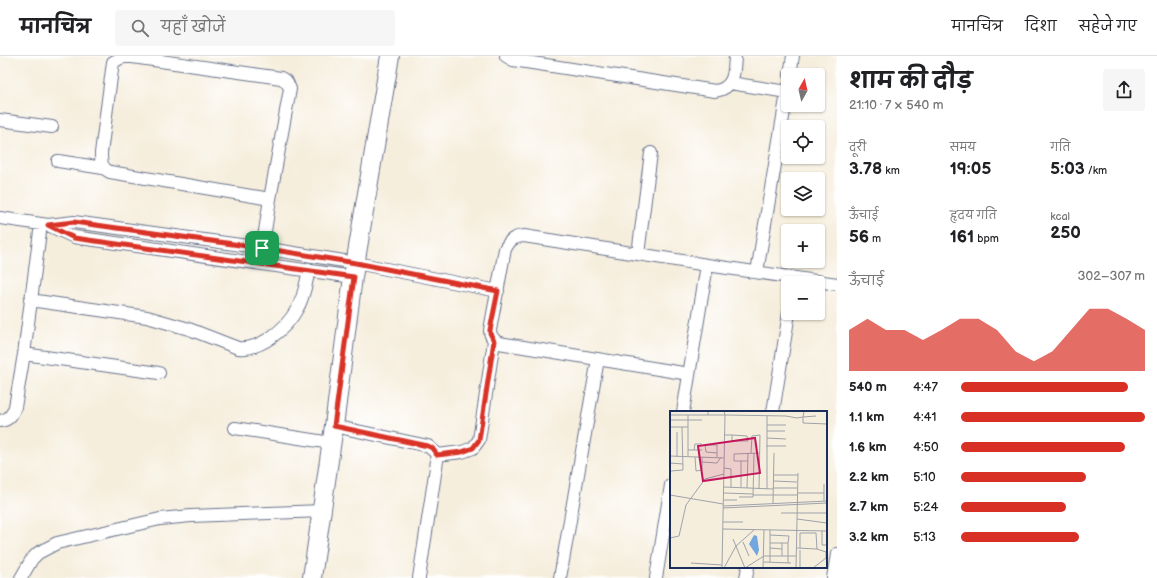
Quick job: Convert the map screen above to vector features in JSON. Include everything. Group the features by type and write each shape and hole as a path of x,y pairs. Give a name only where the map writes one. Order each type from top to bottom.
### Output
{"street":[{"path":"312,578 323,511 355,270 390,56"},
{"path":"506,56 512,60 706,90 723,90 730,83 734,71 735,56"},
{"path":"791,68 793,56"},
{"path":"103,168 101,153 114,62 123,57 281,78 287,82 290,89 260,263"},
{"path":"730,83 781,88"},
{"path":"757,272 784,112"},
{"path":"0,120 52,127"},
{"path":"638,254 651,153"},
{"path":"58,161 103,168 110,172 270,199"},
{"path":"0,218 44,225 74,238 309,270 355,270"},
{"path":"44,225 74,222 262,248 355,270 498,291"},
{"path":"0,422 8,419 13,414 16,407 30,300 44,225"},
{"path":"437,455 462,452 473,448 479,440 494,341 490,333 505,249 510,240 515,237 524,236 707,266 757,272 781,278"},
{"path":"683,411 707,266"},
{"path":"30,300 147,317 189,329 238,348 246,348 254,347 271,338 288,322 298,309 309,270"},
{"path":"825,283 837,284"},
{"path":"773,411 788,320"},
{"path":"494,341 689,374"},
{"path":"24,354 159,373"},
{"path":"560,578 598,359"},
{"path":"235,428 333,435 428,446 432,448 437,455 437,461 419,578"},
{"path":"656,578 670,491"},
{"path":"21,578 32,559 38,553 57,543 160,519 191,516 323,511"},
{"path":"833,578 837,558"}],"route":[{"path":"74,222 262,248 356,263 498,291 490,330 494,341 479,440 473,448 462,452 437,455 432,448 428,446 334,426 354,277 74,238 48,225 74,222"}]}
